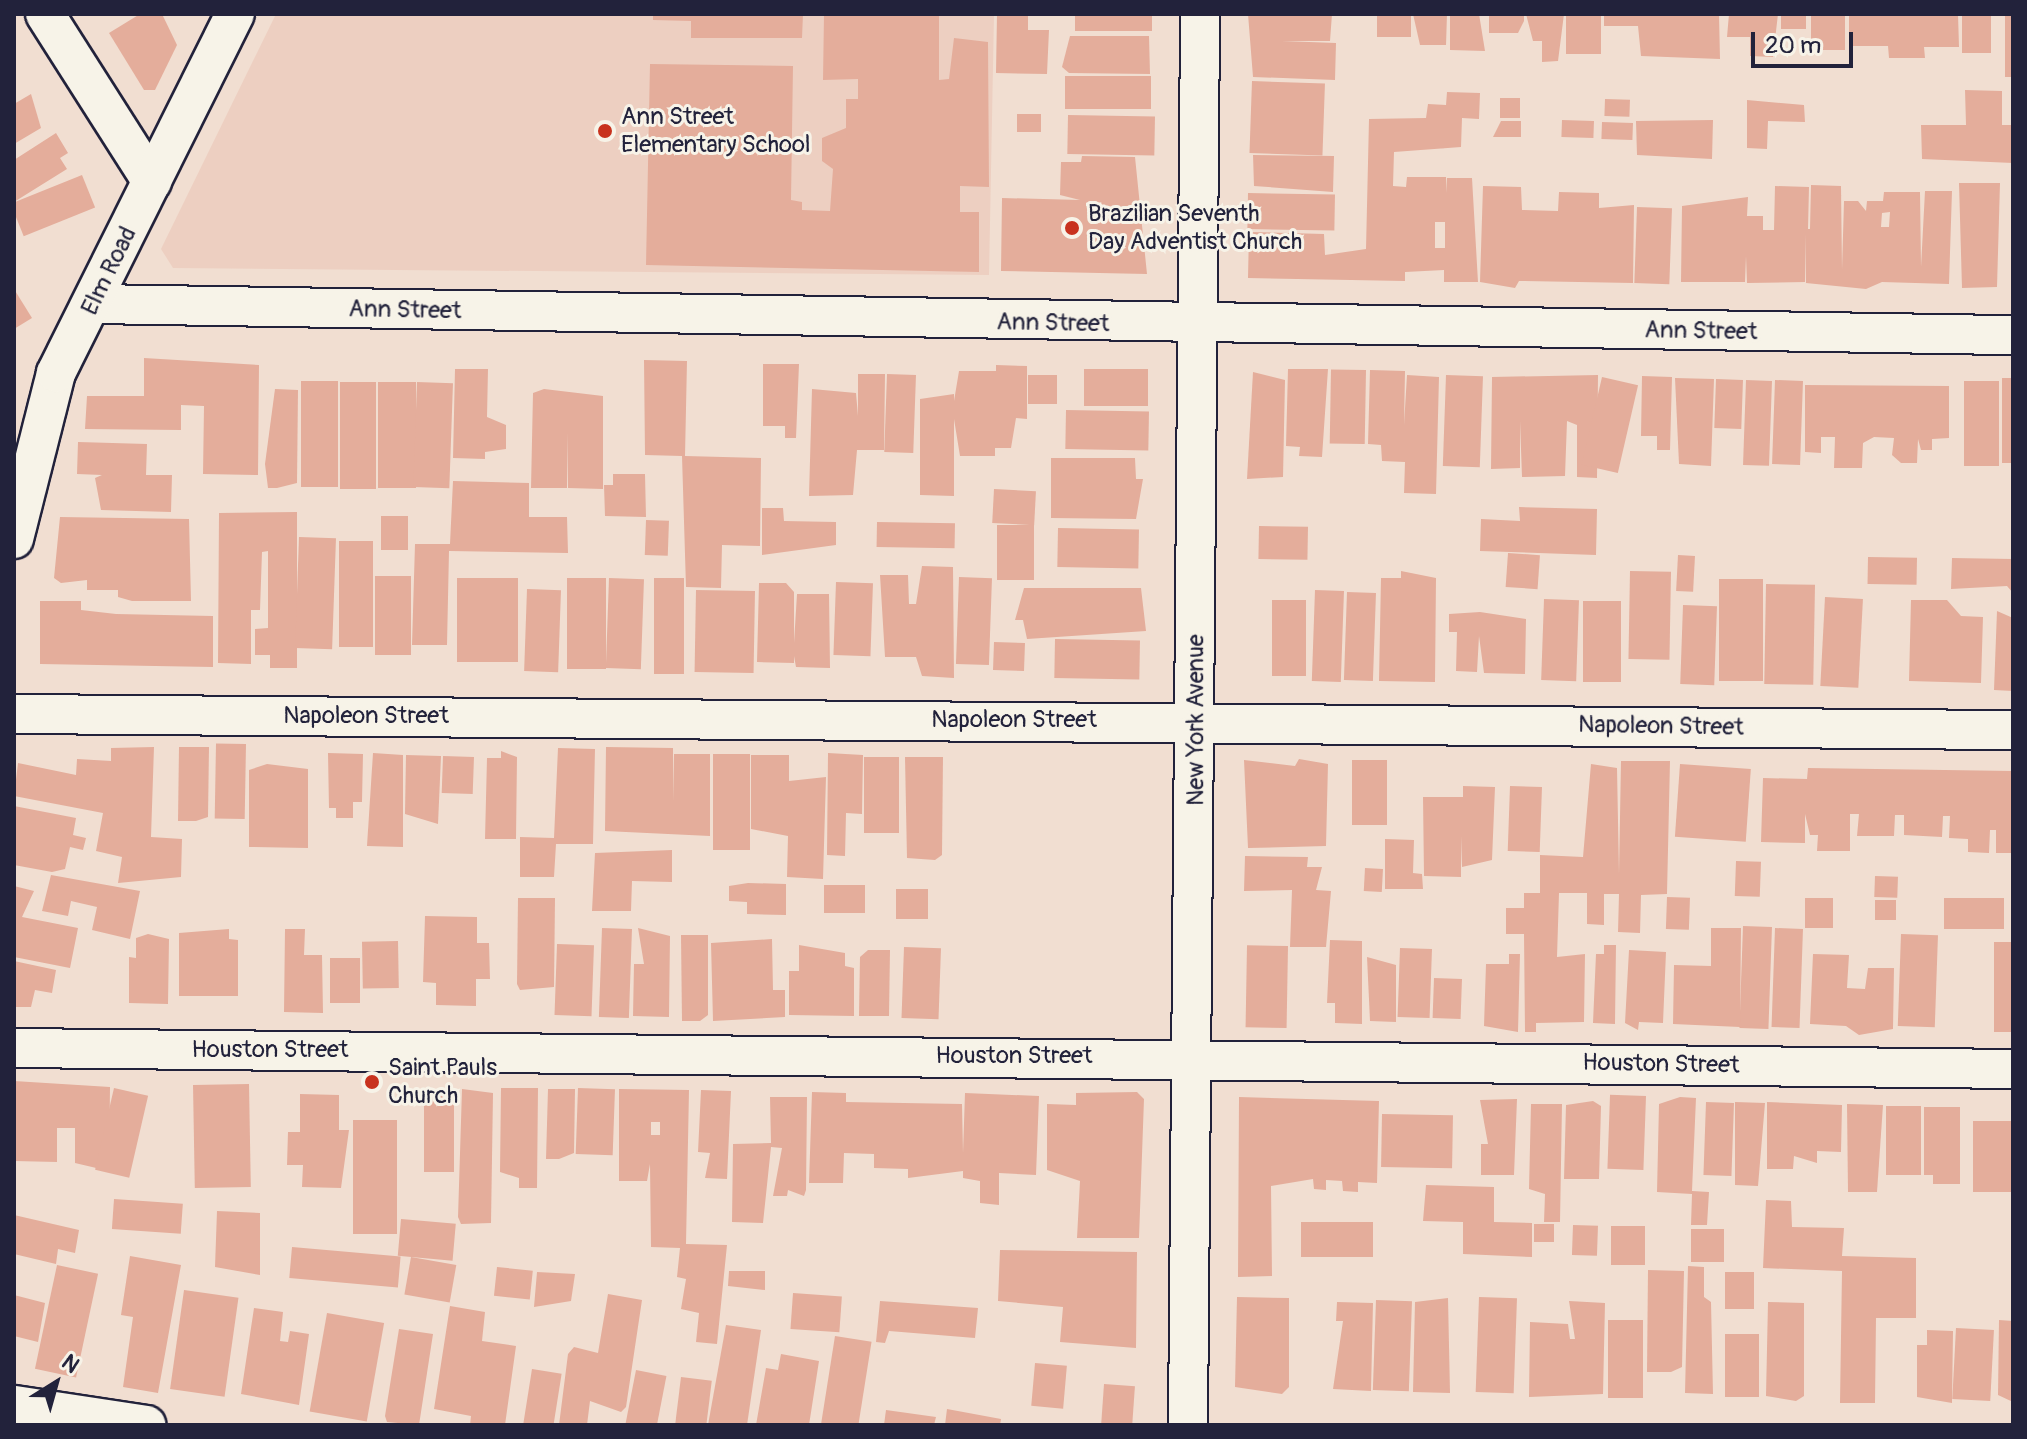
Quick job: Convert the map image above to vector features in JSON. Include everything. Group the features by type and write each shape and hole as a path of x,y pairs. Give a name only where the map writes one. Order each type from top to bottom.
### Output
{"street":[{"path":"45,14 152,182"},
{"name":"Elm Road","path":"14,539 56,373 94,304 235,14"},
{"name":"New York Avenue","path":"1188,1425 1195,1057 1201,325 1200,14"},
{"name":"Ann Street","path":"94,304 1201,325 2013,335"},
{"name":"Napoleon Street","path":"14,714 1196,721 2013,730"},
{"name":"Houston Street","path":"14,1048 1195,1057 2013,1069"},
{"path":"14,1405 146,1425"}],"shaded area":[{"name":"Ann Street Elementary School","path":"276,14 994,14 989,275 173,268 161,249"}],"building":[{"path":"140,14 162,14 177,45 155,90 144,90 109,33"},
{"path":"653,14 803,14 802,38 691,38 691,21 653,20"},
{"path":"824,14 939,14 939,80 949,79 954,38 988,42 989,187 960,186 960,212 979,212 979,272 646,265 650,64 793,66 791,200 802,202 802,210 830,211 833,169 822,161 822,138 846,128 846,99 858,99 858,79 823,80"},
{"path":"997,14 1028,14 1028,30 1049,30 1047,74 996,73"},
{"path":"1075,14 1152,14 1152,31 1075,31"},
{"path":"1248,14 1332,14 1330,41 1282,41 1336,43 1335,80 1253,77"},
{"path":"1377,14 1411,14 1411,37 1377,37"},
{"path":"1413,14 1447,14 1446,45 1420,45"},
{"path":"1450,14 1479,14 1485,51 1450,50"},
{"path":"1489,14 1524,14 1524,21 1518,33 1489,33"},
{"path":"1526,14 1564,14 1558,61 1542,62 1542,41 1533,41"},
{"path":"1566,14 1601,14 1601,54 1566,54"},
{"path":"1604,14 1719,14 1720,59 1641,56 1638,26 1604,26"},
{"path":"1729,14 1778,14 1773,57 1750,56 1750,37 1727,37"},
{"path":"1781,14 1806,14 1806,29 1781,29"},
{"path":"1811,14 1845,14 1845,50 1811,50"},
{"path":"1849,14 1958,14 1959,47 1924,47 1925,58 1889,58 1888,46 1849,46"},
{"path":"1962,14 1991,14 1991,53 1962,53"},
{"path":"2005,14 2013,14 2013,77 2005,77"},
{"path":"1070,36 1149,36 1150,74 1069,73 1062,67"},
{"path":"1065,76 1151,76 1151,109 1065,109"},
{"path":"1252,81 1325,84 1322,156 1249,153"},
{"path":"1965,90 2002,91 2002,125 2013,125 2013,163 1922,159 1921,125 1966,125"},
{"path":"1447,92 1480,93 1479,119 1462,118 1461,147 1394,152 1393,186 1406,187 1407,177 1446,177 1447,193 1447,178 1472,178 1478,282 1444,282 1444,270 1405,272 1405,281 1248,278 1249,232 1324,234 1325,255 1366,249 1369,119 1426,118 1428,104 1446,105","holes":["1435,222 1445,222 1445,248 1435,248"]},
{"path":"31,94 41,128 14,144 14,104"},
{"path":"1500,98 1520,98 1520,118 1500,118"},
{"path":"1605,99 1630,100 1629,117 1604,116"},
{"path":"1747,100 1804,105 1805,122 1768,121 1767,149 1747,148"},
{"path":"1017,114 1041,114 1041,132 1017,132"},
{"path":"1068,115 1155,117 1154,156 1067,154"},
{"path":"1562,120 1594,121 1593,138 1561,137"},
{"path":"1713,120 1712,159 1637,155 1636,121"},
{"path":"1501,121 1521,121 1521,137 1493,137"},
{"path":"1602,122 1633,123 1632,140 1601,139"},
{"path":"56,133 68,153 60,158 67,169 14,202 14,160"},
{"path":"1253,155 1334,156 1333,192 1254,186"},
{"name":"Brazilian Seventh Day Adventist Church","path":"1082,156 1135,157 1147,274 1001,271 1002,198 1080,200 1060,195 1061,162 1081,162"},
{"path":"82,175 95,207 24,236 14,212 14,202"},
{"path":"1959,183 2000,183 1997,287 1962,288"},
{"path":"1811,185 1841,186 1842,270 1844,201 1858,201 1866,211 1867,201 1883,201 1884,192 1920,192 1921,267 1925,191 1952,191 1949,284 1882,282 1866,289 1806,283 1805,234 1805,282 1747,283 1746,256 1745,282 1681,282 1682,206 1748,197 1747,216 1763,216 1763,230 1774,230 1775,186 1809,187 1810,229","holes":["1890,212 1889,227 1881,227 1882,213"]},
{"path":"1483,186 1521,187 1522,210 1558,211 1559,192 1599,193 1599,208 1634,205 1633,283 1519,281 1515,288 1480,282"},
{"path":"1248,193 1335,195 1334,231 1247,229"},
{"path":"1637,207 1672,208 1669,284 1634,283"},
{"path":"14,289 32,318 14,329"},
{"path":"144,358 259,365 258,475 203,474 204,406 181,405 181,430 85,429 87,396 144,396"},
{"path":"644,360 687,361 685,456 761,458 760,546 722,545 721,588 686,587 682,456 645,455"},
{"path":"763,364 799,364 796,438 785,438 785,426 763,426"},
{"path":"996,365 1027,366 1027,419 1016,418 1011,448 995,448 995,456 960,456 954,419 954,496 920,495 920,399 954,394 954,401 959,371 996,371"},
{"path":"455,369 488,369 487,417 506,425 506,449 485,452 485,459 453,458"},
{"path":"1084,369 1148,369 1148,406 1084,406"},
{"path":"1288,369 1328,369 1322,457 1299,456 1300,447 1286,446"},
{"path":"1331,369 1366,370 1365,444 1330,443"},
{"path":"1370,370 1405,371 1404,425 1407,375 1439,377 1436,494 1404,493 1405,462 1382,461 1381,445 1368,444"},
{"path":"1253,372 1285,380 1283,477 1247,479"},
{"path":"858,374 885,374 884,450 857,450 853,495 809,496 812,389 856,393 858,416"},
{"path":"887,374 916,375 913,453 884,452"},
{"path":"1028,375 1057,375 1057,404 1028,404"},
{"path":"1446,375 1483,376 1480,467 1443,466"},
{"path":"1598,375 1597,478 1577,477 1577,425 1567,421 1565,476 1522,477 1520,421 1520,468 1491,469 1492,377"},
{"path":"1642,376 1672,377 1670,450 1657,450 1657,436 1641,436"},
{"path":"1602,377 1638,385 1618,473 1582,465"},
{"path":"1675,378 1714,379 1711,466 1679,464"},
{"path":"2002,378 2013,378 2013,463 2002,463"},
{"path":"1716,379 1743,380 1741,429 1714,428"},
{"path":"1746,380 1772,381 1769,466 1743,465"},
{"path":"1775,380 1803,381 1800,465 1772,464"},
{"path":"301,381 338,381 338,487 301,487"},
{"path":"1964,381 1999,381 1999,466 1964,466"},
{"path":"340,382 376,382 376,489 340,489"},
{"path":"378,382 416,382 416,488 378,488"},
{"path":"417,382 453,383 449,488 413,487"},
{"path":"1805,385 1949,386 1949,438 1932,439 1932,450 1921,450 1918,439 1917,463 1901,463 1892,455 1894,438 1874,437 1863,443 1862,468 1834,468 1835,437 1821,437 1821,453 1805,452"},
{"path":"275,389 298,390 297,483 268,488 265,464"},
{"path":"544,389 603,396 603,489 568,488 568,432 567,488 531,488 533,393"},
{"path":"1066,410 1149,411 1148,450 1065,449"},
{"path":"78,442 147,444 146,475 172,475 171,512 101,510 95,478 102,475 77,474"},
{"path":"1051,458 1135,458 1136,479 1143,479 1136,519 1051,518"},
{"path":"613,474 645,474 646,517 605,516 604,485 613,485"},
{"path":"453,481 529,483 529,517 567,517 568,553 449,551 447,645 412,645 415,544 450,544"},
{"path":"994,489 1036,491 1034,525 992,523"},
{"path":"1519,507 1597,509 1596,555 1480,551 1481,519 1520,521"},
{"path":"762,508 783,508 784,521 836,522 836,545 762,555"},
{"path":"297,512 297,668 270,668 270,655 255,655 255,629 268,628 268,551 262,552 260,610 251,610 251,664 218,663 219,513"},
{"path":"381,516 408,516 408,550 381,550"},
{"path":"60,517 189,519 191,601 132,601 118,597 118,590 87,590 87,580 61,583 54,578"},
{"path":"646,520 669,521 668,556 645,555"},
{"path":"877,522 955,523 955,548 877,547"},
{"path":"997,525 1034,525 1034,580 997,580"},
{"path":"1259,526 1308,527 1307,560 1258,559"},
{"path":"1058,528 1139,529 1138,568 1057,567"},
{"path":"299,537 336,538 332,649 295,648"},
{"path":"339,541 373,541 373,647 339,647"},
{"path":"1508,553 1540,555 1538,589 1506,587"},
{"path":"1678,555 1695,556 1693,592 1676,591"},
{"path":"1868,557 1917,558 1917,585 1868,584"},
{"path":"1952,558 2013,559 2013,593 2007,586 1951,589"},
{"path":"922,566 953,567 954,678 922,676 916,657 885,657 880,575 908,575 909,604 916,604"},
{"path":"1401,571 1436,578 1435,682 1379,681 1381,578 1401,578"},
{"path":"1630,571 1671,572 1669,660 1628,659"},
{"path":"375,576 411,576 411,655 375,655"},
{"path":"959,577 992,578 989,665 956,664"},
{"path":"457,578 518,578 518,662 457,662"},
{"path":"567,578 606,578 606,669 567,669"},
{"path":"609,578 644,579 641,669 606,668"},
{"path":"654,578 684,578 684,674 654,674"},
{"path":"1719,579 1763,579 1763,681 1719,681"},
{"path":"836,582 873,583 870,656 833,655"},
{"path":"759,583 786,583 794,592 794,643 797,594 829,594 830,668 796,667 794,656 794,663 757,662"},
{"path":"1766,584 1815,585 1813,685 1764,684"},
{"path":"1024,588 1141,588 1146,631 1027,639 1023,620 1015,620"},
{"path":"527,589 561,590 558,672 524,671"},
{"path":"696,590 755,591 754,673 695,672"},
{"path":"1315,590 1344,591 1341,682 1312,681"},
{"path":"1347,592 1376,593 1373,681 1344,680"},
{"path":"1825,597 1863,599 1858,688 1820,686"},
{"path":"1544,599 1579,600 1576,681 1541,680"},
{"path":"1272,600 1306,600 1306,676 1272,676"},
{"path":"1911,600 1947,600 1961,616 1983,617 1981,683 1909,681"},
{"path":"40,601 81,601 81,610 116,614 213,616 213,667 40,664"},
{"path":"1583,601 1621,601 1621,682 1583,682"},
{"path":"1683,605 1717,606 1714,685 1680,684"},
{"path":"1997,611 2013,618 2013,691 1994,690"},
{"path":"1480,612 1526,619 1525,674 1484,673 1479,636 1477,672 1456,671 1457,632 1449,632 1449,614"},
{"path":"1055,639 1140,640 1139,679 1054,678"},
{"path":"994,642 1025,643 1024,671 993,670"},
{"path":"216,743 246,744 245,819 215,818"},
{"path":"154,747 151,837 182,839 181,877 118,883 122,857 96,851 103,813 14,796 18,763 76,775 77,759 111,761 111,748"},
{"path":"179,747 209,747 208,817 196,821 178,821"},
{"path":"606,747 673,748 673,802 674,754 710,754 710,836 605,831"},
{"path":"558,748 595,749 593,844 556,844 554,877 520,877 520,837 554,838"},
{"path":"501,751 517,757 516,839 485,839 487,758 501,758"},
{"path":"328,753 363,754 362,802 353,802 353,818 336,818 336,808 329,808"},
{"path":"373,753 403,755 403,847 367,846"},
{"path":"828,753 863,755 862,814 846,813 845,856 827,855"},
{"path":"713,754 750,754 750,850 713,850"},
{"path":"406,755 441,756 438,824 405,814"},
{"path":"751,755 789,755 789,781 826,777 823,879 787,877 788,836 751,829"},
{"path":"443,756 474,757 473,794 442,793"},
{"path":"864,757 899,757 899,833 864,833"},
{"path":"905,757 943,757 942,855 935,860 907,858"},
{"path":"1299,759 1328,764 1326,846 1248,848 1244,760 1295,766"},
{"path":"1352,760 1387,760 1387,825 1352,825"},
{"path":"1621,761 1670,761 1667,894 1641,895 1640,933 1618,932 1619,894 1604,894 1604,925 1587,924 1587,893 1559,893 1557,957 1585,954 1584,1022 1536,1023 1536,1032 1525,1032 1524,934 1506,934 1506,908 1524,908 1524,893 1540,893 1540,855 1583,857 1591,764 1617,768 1619,874"},
{"path":"267,764 308,769 308,848 249,847 249,770"},
{"path":"1680,764 1751,769 1746,842 1675,837"},
{"path":"1808,768 2013,771 2013,853 1996,853 1996,830 1990,830 1989,853 1968,852 1968,839 1949,838 1950,816 1943,816 1942,837 1904,835 1904,815 1895,815 1894,836 1857,836 1859,814 1850,814 1850,851 1817,851 1818,835 1810,835 1805,814 1805,843 1761,842 1763,778 1807,779"},
{"path":"1463,786 1495,787 1492,860 1462,867 1461,836 1461,877 1424,876 1423,797 1463,797"},
{"path":"1510,786 1542,787 1540,852 1508,851"},
{"path":"14,806 76,818 73,835 86,838 83,850 70,847 65,869 52,872 14,865"},
{"path":"1385,839 1414,840 1413,873 1422,874 1423,889 1385,889"},
{"path":"672,850 672,882 632,881 631,911 592,911 595,853"},
{"path":"1245,856 1308,857 1307,867 1322,867 1316,890 1331,891 1326,947 1290,947 1292,890 1244,891"},
{"path":"1736,861 1761,862 1760,897 1735,896"},
{"path":"1365,868 1383,869 1382,892 1364,891"},
{"path":"51,875 140,891 130,939 92,930 97,907 71,901 68,916 42,911"},
{"path":"1875,876 1898,877 1897,898 1874,897"},
{"path":"786,884 786,915 747,914 747,902 729,901 729,886"},
{"path":"824,885 865,885 865,913 824,913"},
{"path":"14,886 34,891 22,917 78,928 70,968 14,957"},
{"path":"896,889 928,889 928,919 896,919"},
{"path":"1667,897 1690,898 1689,930 1666,929"},
{"path":"518,898 555,898 554,987 520,990 517,984"},
{"path":"1805,898 1833,898 1833,928 1805,928"},
{"path":"1944,898 2004,898 2004,929 1944,929"},
{"path":"1875,900 1896,900 1896,920 1875,920"},
{"path":"425,916 477,917 477,943 489,943 490,979 476,979 476,1006 436,1005 436,983 423,982"},
{"path":"1743,926 1772,927 1768,1029 1739,1028"},
{"path":"602,928 632,929 629,1018 599,1017"},
{"path":"638,928 670,936 669,1017 633,1016 634,964 644,964"},
{"path":"1711,928 1741,928 1740,1027 1673,1024 1674,965 1711,966"},
{"path":"1775,928 1803,929 1800,1028 1772,1027"},
{"path":"229,929 229,939 238,940 238,996 179,996 179,933"},
{"path":"285,929 305,929 304,955 322,955 323,1013 284,1012"},
{"path":"148,934 169,939 168,1004 129,1003 129,957 136,958 136,938"},
{"path":"1901,934 1938,935 1935,1027 1898,1026"},
{"path":"681,935 708,935 708,1015 700,1021 682,1021"},
{"path":"772,939 773,990 785,990 785,1017 713,1021 711,943"},
{"path":"1330,940 1362,941 1362,1024 1335,1023 1335,1003 1327,1003"},
{"path":"398,941 399,988 363,989 362,942"},
{"path":"1994,942 2013,942 2013,1032 1994,1032"},
{"path":"557,944 594,945 591,1016 555,1015"},
{"path":"799,945 845,953 845,966 854,968 854,1016 789,1015 789,971 799,971"},
{"path":"1247,945 1288,946 1287,1028 1246,1027"},
{"path":"1604,945 1616,945 1615,1024 1593,1023 1596,954 1604,954"},
{"path":"904,947 941,948 938,1019 902,1018"},
{"path":"1400,948 1432,949 1430,1018 1398,1017"},
{"path":"868,950 890,950 889,1016 859,1016 860,957"},
{"path":"1629,950 1666,952 1663,1023 1639,1022 1638,1030 1625,1023"},
{"path":"1509,954 1520,954 1518,1032 1484,1026 1486,964 1509,964"},
{"path":"1813,954 1849,955 1847,988 1865,989 1868,968 1894,968 1893,1029 1859,1035 1846,1026 1810,1024"},
{"path":"1367,957 1396,965 1396,1022 1370,1021"},
{"path":"330,958 360,958 360,1003 330,1003"},
{"path":"14,961 56,970 52,993 35,990 31,1007 14,1007"},
{"path":"1434,978 1462,979 1461,1019 1433,1018"},
{"path":"14,1081 110,1087 109,1171 75,1163 75,1128 57,1128 57,1162 14,1161"},
{"path":"249,1084 251,1187 195,1188 193,1085"},
{"path":"114,1088 148,1096 129,1178 95,1170"},
{"path":"501,1088 538,1088 537,1188 519,1188 519,1178 500,1172"},
{"path":"578,1088 615,1089 613,1155 576,1154"},
{"path":"462,1089 493,1093 491,1223 461,1224 458,1217"},
{"path":"548,1089 575,1089 574,1153 559,1159 546,1159"},
{"path":"619,1089 689,1090 686,1244 727,1245 717,1344 696,1342 699,1313 681,1309 686,1279 677,1277 680,1248 651,1247 650,1164 647,1181 619,1181","holes":["651,1122 660,1122 660,1135 651,1135"]},
{"path":"701,1090 731,1091 727,1179 705,1178 710,1153 698,1152"},
{"path":"424,1091 454,1091 454,1172 424,1172"},
{"path":"812,1092 846,1093 846,1102 962,1104 963,1153 965,1093 1039,1096 1036,1175 999,1173 999,1205 980,1203 980,1181 963,1178 963,1171 908,1178 908,1169 874,1168 874,1154 844,1153 843,1183 809,1183"},
{"path":"1137,1092 1144,1099 1139,1238 1077,1238 1080,1181 1047,1170 1047,1104 1076,1105 1076,1093"},
{"path":"300,1094 339,1095 339,1130 349,1130 341,1188 302,1187 303,1165 287,1165 288,1132 300,1132"},
{"path":"1610,1095 1646,1096 1643,1170 1607,1169"},
{"path":"770,1097 807,1097 806,1190 804,1196 788,1190 787,1196 773,1196 782,1148 771,1147 763,1223 732,1222 733,1144 771,1143"},
{"path":"1239,1097 1379,1101 1377,1183 1358,1182 1358,1192 1343,1191 1342,1181 1326,1180 1326,1190 1314,1189 1313,1179 1271,1186 1272,1276 1238,1277"},
{"path":"1680,1097 1696,1098 1692,1191 1709,1192 1707,1225 1691,1225 1692,1194 1657,1192 1659,1104"},
{"path":"1517,1099 1514,1175 1481,1175 1481,1144 1488,1144 1480,1100"},
{"path":"1593,1101 1601,1106 1599,1179 1564,1179 1566,1105"},
{"path":"1706,1102 1734,1103 1731,1176 1703,1175"},
{"path":"1735,1102 1765,1103 1758,1186 1735,1185"},
{"path":"1767,1102 1842,1105 1841,1152 1817,1151 1817,1163 1794,1156 1793,1169 1767,1169"},
{"path":"1531,1104 1562,1104 1560,1222 1544,1222 1545,1194 1529,1189"},
{"path":"1847,1104 1883,1105 1877,1192 1848,1192"},
{"path":"1886,1106 1921,1106 1921,1175 1886,1175"},
{"path":"1924,1107 1960,1107 1960,1184 1933,1184 1933,1175 1924,1175"},
{"path":"1382,1114 1453,1115 1452,1168 1381,1167"},
{"path":"353,1120 397,1120 397,1234 353,1234"},
{"path":"1973,1121 2013,1121 2013,1192 1973,1192"},
{"path":"1426,1185 1494,1187 1494,1222 1532,1223 1532,1257 1463,1254 1463,1222 1423,1221"},
{"path":"114,1199 183,1204 181,1234 112,1229"},
{"path":"1766,1200 1791,1201 1792,1227 1844,1228 1842,1256 1916,1258 1916,1318 1876,1318 1875,1403 1840,1403 1842,1271 1763,1268"},
{"path":"217,1211 260,1213 260,1275 215,1267"},
{"path":"14,1215 79,1230 75,1253 58,1249 56,1264 14,1254"},
{"path":"401,1219 456,1224 453,1261 398,1256"},
{"path":"1301,1222 1373,1222 1373,1257 1301,1257"},
{"path":"1534,1224 1554,1224 1554,1242 1534,1242"},
{"path":"1573,1225 1598,1226 1597,1256 1572,1255"},
{"path":"1611,1226 1645,1226 1645,1265 1611,1265"},
{"path":"1691,1229 1724,1229 1724,1262 1691,1262"},
{"path":"292,1247 401,1256 398,1287 289,1278"},
{"path":"1000,1250 1137,1252 1136,1348 1060,1342 1063,1307 998,1301"},
{"path":"130,1256 181,1265 158,1393 123,1387 133,1317 121,1315"},
{"path":"411,1257 456,1265 450,1302 404,1294"},
{"path":"57,1265 98,1274 76,1377 35,1369"},
{"path":"1688,1266 1704,1267 1704,1297 1711,1302 1713,1394 1685,1393"},
{"path":"497,1267 533,1271 530,1300 494,1296"},
{"path":"1648,1270 1684,1271 1682,1367 1671,1372 1647,1372"},
{"path":"729,1271 765,1271 765,1290 728,1286"},
{"path":"537,1272 575,1274 571,1301 534,1307"},
{"path":"1725,1272 1754,1272 1754,1309 1725,1309"},
{"path":"184,1290 238,1298 225,1397 170,1389"},
{"path":"793,1293 842,1296 839,1332 790,1329"},
{"path":"608,1294 642,1300 626,1407 621,1412 590,1401 587,1425 559,1425 568,1354 574,1347 598,1353"},
{"path":"14,1295 45,1303 38,1342 14,1336"},
{"path":"1237,1297 1289,1298 1289,1387 1282,1394 1235,1387"},
{"path":"1479,1297 1517,1298 1514,1393 1476,1392"},
{"path":"1448,1298 1450,1393 1413,1392 1415,1302"},
{"path":"1376,1300 1412,1301 1409,1391 1373,1390"},
{"path":"880,1301 978,1308 975,1338 889,1331 885,1343 876,1342"},
{"path":"1569,1301 1605,1303 1603,1394 1529,1397 1530,1322 1568,1324 1570,1339 1575,1339"},
{"path":"1337,1302 1373,1303 1371,1391 1333,1389 1343,1321 1336,1321"},
{"path":"1768,1302 1804,1303 1804,1396 1796,1401 1766,1396"},
{"path":"450,1306 485,1312 482,1341 516,1346 505,1425 470,1425 471,1416 434,1409"},
{"path":"254,1308 283,1312 280,1341 288,1342 290,1331 309,1334 299,1405 241,1394"},
{"path":"327,1313 384,1323 367,1422 310,1411"},
{"path":"1608,1320 1643,1320 1643,1398 1608,1398"},
{"path":"1999,1320 2013,1321 2013,1402 1998,1395"},
{"path":"726,1325 761,1330 747,1425 708,1425"},
{"path":"1956,1328 1994,1330 1990,1401 1952,1399"},
{"path":"399,1329 433,1334 419,1425 387,1422 385,1416"},
{"path":"1927,1330 1953,1331 1952,1403 1917,1397 1917,1345 1927,1345"},
{"path":"1725,1334 1759,1334 1759,1397 1725,1397"},
{"path":"835,1336 872,1342 858,1425 821,1425"},
{"path":"781,1354 819,1361 809,1425 756,1425 766,1368 778,1370"},
{"path":"1035,1363 1067,1366 1063,1409 1031,1406"},
{"path":"532,1369 562,1374 554,1425 523,1425"},
{"path":"636,1370 666,1376 657,1425 625,1425"},
{"path":"681,1377 712,1381 706,1425 675,1425"},
{"path":"1104,1384 1135,1386 1132,1425 1101,1425"},
{"path":"947,1409 1001,1419 1000,1425 945,1425"},
{"path":"886,1410 936,1417 934,1425 884,1425"}],"place":[{"name":"Ann Street Elementary School","path":"605,131"},
{"name":"Brazilian Seventh Day Adventist Church","path":"1072,228"},
{"name":"Saint Pauls Church","path":"372,1082"}]}
